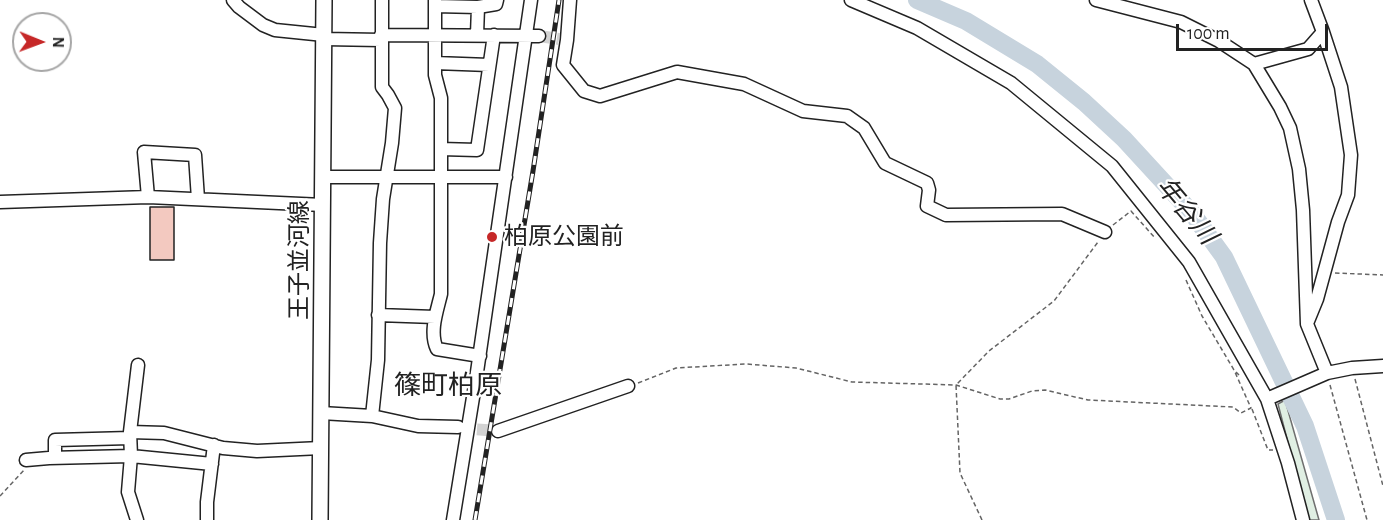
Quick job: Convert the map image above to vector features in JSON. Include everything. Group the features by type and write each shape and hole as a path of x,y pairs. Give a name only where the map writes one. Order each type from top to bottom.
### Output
{"main road":[{"name":"王子並河線","path":"320,520 324,0"}],"street":[{"path":"233,0 263,25 275,30 324,37 533,36"},
{"path":"372,416 378,360 383,199 392,143 394,108 381,87 382,0"},
{"path":"480,356 438,350 434,342 435,317 441,294 441,98 435,75 435,3 478,7 496,4 497,0"},
{"path":"453,520 506,177 533,36 531,0"},
{"path":"570,0 563,39 563,65 584,91 600,96 677,72 744,84 803,111 847,116 864,128 885,163 927,183 929,190 927,206 946,215 1062,214 1105,232"},
{"path":"851,0 917,28 1011,83 1112,166 1189,262 1267,399 1304,520"},
{"path":"1095,0 1181,22 1219,41 1254,64 1280,106 1290,128 1299,169 1303,210 1307,324 1327,373"},
{"path":"1307,324 1317,299 1338,222 1348,195 1351,155 1341,87 1311,0"},
{"path":"477,35 478,7"},
{"path":"1254,64 1308,49 1323,32"},
{"path":"441,149 477,150 494,35"},
{"path":"435,63 489,65"},
{"path":"148,197 144,153 195,155 198,199"},
{"path":"323,177 506,177"},
{"path":"0,202 148,197 323,205"},
{"path":"378,315 435,317"},
{"path":"137,520 128,492 130,435 138,365"},
{"path":"1267,399 1327,373 1352,368 1383,366"},
{"path":"498,430 628,386"},
{"path":"321,413 372,416 418,426 458,428"},
{"path":"55,458 55,440 164,433 223,448 256,452 321,448"},
{"path":"207,520 214,445"},
{"path":"26,460 131,456 212,464"}],"path":[{"path":"982,520 960,473 956,385 989,351 1054,302 1105,232 1131,212 1155,238"},
{"path":"1325,273 1383,275"},
{"path":"1183,275 1202,316 1234,370 1268,450 1284,451"},
{"path":"628,386 676,368 746,364 796,368 852,382 956,385 1000,399 1045,390 1088,399 1233,407 1240,413 1251,408"},
{"path":"1352,368 1383,486"},
{"path":"1234,370 1242,378"},
{"path":"1327,373 1367,520"},
{"path":"0,496 24,471 26,460"}],"green space":[{"path":"1285,400 1319,520 1308,520 1278,404"}],"building":[{"path":"150,207 174,207 174,260 150,260"}],"waterway":[{"name":"年谷川","path":"917,0 966,21 1037,64 1084,102 1124,139 1192,213 1224,257 1305,426 1336,520"}],"tunnel":[{"path":"539,36 559,39"},
{"path":"459,428 498,431"}],"railway":[{"path":"475,520 559,0"}],"place":[{"name":"柏原公園前","path":"492,237"}],"district":[{"name":"篠町柏原","path":"448,386"}]}
